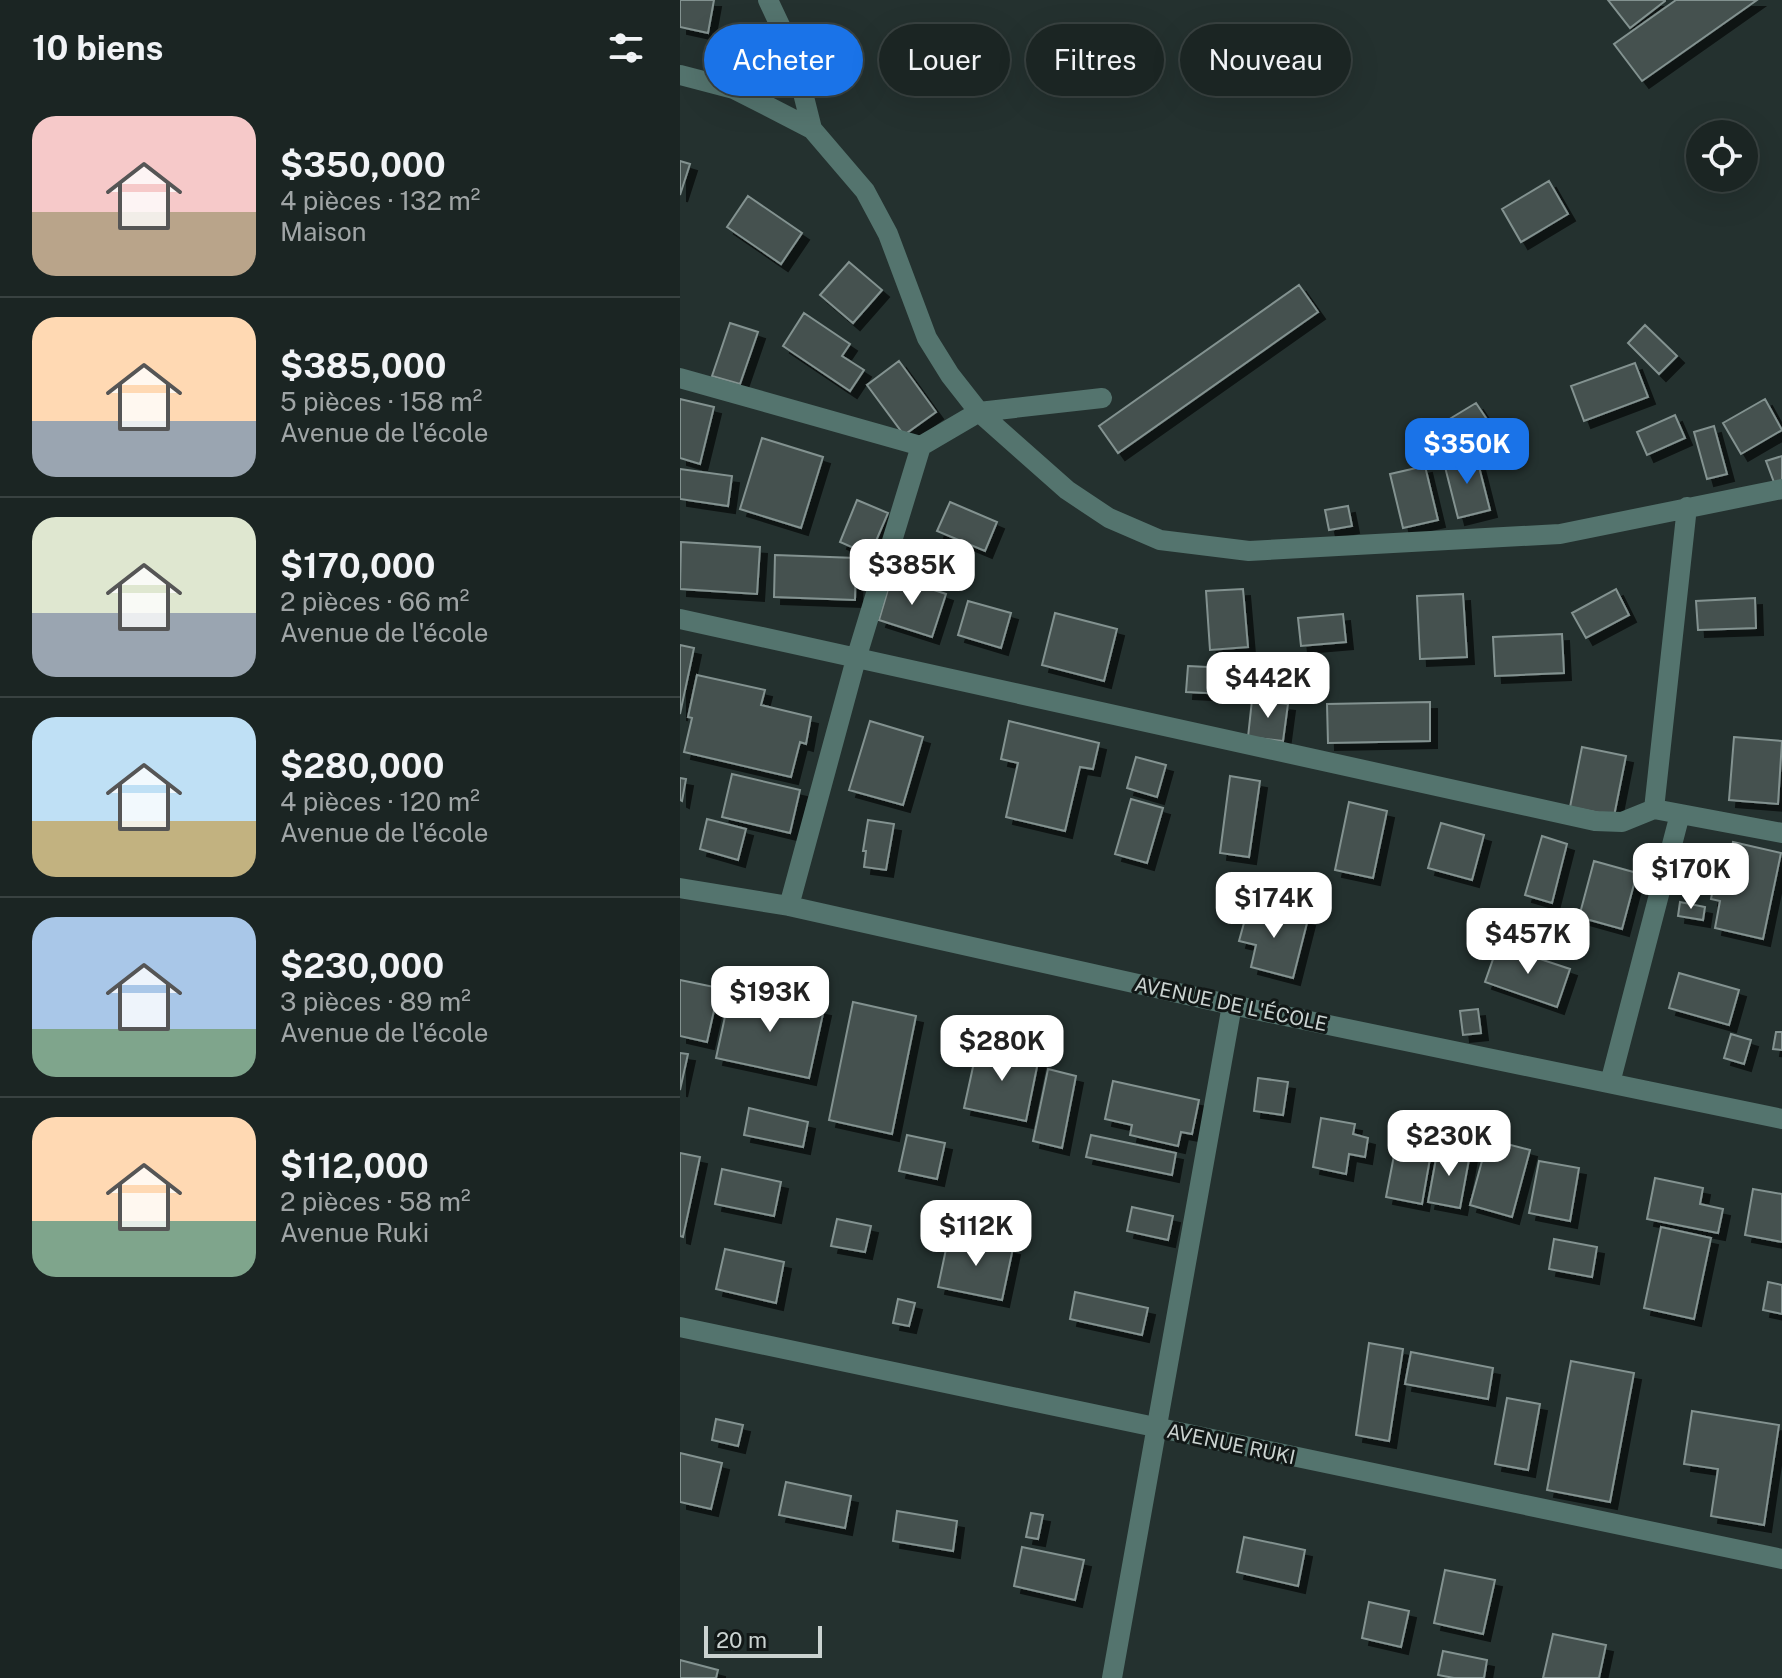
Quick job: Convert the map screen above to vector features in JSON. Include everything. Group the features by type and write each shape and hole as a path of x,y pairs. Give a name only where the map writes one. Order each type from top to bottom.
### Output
{"street":[{"path":"768,0 793,53 812,129"},
{"path":"680,75 734,89 812,129 865,191 888,234 927,338 950,375 979,412 1067,490 1109,518 1160,540 1249,551 1560,534 1782,489"},
{"path":"680,378 921,446"},
{"path":"789,906 856,659 921,446 979,412 1102,398"},
{"path":"1654,809 1687,507"},
{"path":"680,619 1595,821 1622,822 1654,809 1782,833"},
{"path":"1610,1083 1680,814"},
{"name":"AVENUE DE L'ÉCOLE","path":"680,888 789,906 1232,1005 1782,1119"},
{"path":"1112,1678 1232,1005"},
{"name":"AVENUE RUKI","path":"680,1327 1782,1559"}],"building":[{"path":"680,0 714,0 710,24 704,24 704,32 680,27"},
{"path":"1608,0 1665,0 1665,1 1630,28"},
{"path":"1676,0 1757,0 1642,81 1614,44"},
{"path":"680,161 690,164 680,195"},
{"path":"1549,181 1568,214 1521,242 1502,209"},
{"path":"748,196 802,233 781,264 727,227"},
{"path":"849,262 882,290 853,323 820,295"},
{"path":"1299,285 1318,312 1118,453 1099,426"},
{"path":"804,313 850,344 842,356 864,370 850,391 783,346"},
{"path":"730,323 758,332 740,384 712,376"},
{"path":"1645,325 1677,356 1659,374 1628,343"},
{"path":"899,361 936,412 904,435 867,385"},
{"path":"1635,363 1648,397 1584,421 1571,386"},
{"path":"680,399 714,407 700,464 680,458"},
{"path":"1765,399 1782,430 1741,454 1723,423"},
{"path":"1476,403 1486,418 1448,441 1438,426"},
{"path":"1675,415 1685,438 1647,455 1637,432"},
{"path":"1714,426 1727,474 1707,479 1694,432"},
{"path":"762,438 823,457 801,528 740,509"},
{"path":"1476,455 1490,510 1458,518 1444,463"},
{"path":"1782,456 1782,483 1775,485 1766,461"},
{"path":"1425,466 1438,520 1403,528 1390,474"},
{"path":"680,469 732,476 728,506 680,499"},
{"path":"857,500 888,513 870,555 840,542"},
{"path":"950,502 997,522 985,551 937,531"},
{"path":"1348,506 1352,526 1329,530 1325,510"},
{"path":"681,542 760,547 757,594 680,589"},
{"path":"775,555 856,558 855,600 774,597"},
{"path":"892,576 946,594 932,637 879,620"},
{"path":"1243,589 1248,647 1210,650 1206,591"},
{"path":"1616,589 1629,615 1586,638 1572,613"},
{"path":"1463,594 1467,657 1420,659 1417,596"},
{"path":"1755,598 1756,628 1698,630 1696,601"},
{"path":"968,601 1011,613 1001,648 958,635"},
{"path":"1055,613 1117,629 1104,681 1042,665"},
{"path":"1343,614 1346,642 1301,646 1298,618"},
{"path":"1562,634 1564,673 1495,676 1493,637"},
{"path":"680,645 694,648 680,714"},
{"path":"1188,666 1247,669 1246,695 1186,692"},
{"path":"697,675 765,690 761,705 811,717 806,744 800,742 791,777 684,752"},
{"path":"1252,700 1288,704 1283,741 1248,737"},
{"path":"1430,702 1430,741 1328,743 1327,704"},
{"path":"870,721 923,737 903,805 849,790"},
{"path":"1009,721 1099,743 1093,769 1080,767 1065,831 1006,817 1018,763 1001,759"},
{"path":"1734,737 1782,741 1778,804 1729,800"},
{"path":"1582,747 1626,756 1614,816 1570,807"},
{"path":"1136,757 1166,765 1157,797 1127,788"},
{"path":"732,774 800,790 790,833 722,817"},
{"path":"1230,776 1260,781 1249,857 1220,853"},
{"path":"680,778 686,779 682,801 680,800"},
{"path":"1131,799 1163,808 1147,863 1115,854"},
{"path":"1349,802 1387,811 1373,878 1335,870"},
{"path":"707,819 746,829 738,860 700,849"},
{"path":"868,820 894,824 886,870 864,867"},
{"path":"1441,823 1484,835 1472,880 1428,868"},
{"path":"1542,836 1567,844 1552,903 1525,895"},
{"path":"1733,842 1781,853 1763,939 1715,928 1720,901 1711,899 1715,878 1725,880"},
{"path":"1594,861 1637,873 1622,929 1579,917"},
{"path":"1680,902 1705,907 1703,920 1678,916"},
{"path":"1249,905 1308,919 1293,978 1251,967 1256,945 1239,941"},
{"path":"1498,945 1570,969 1557,1007 1485,982"},
{"path":"1679,973 1739,990 1729,1025 1669,1008"},
{"path":"680,980 719,988 707,1042 680,1036"},
{"path":"731,989 824,1009 809,1078 716,1058"},
{"path":"853,1002 916,1016 892,1134 829,1120"},
{"path":"1478,1009 1481,1033 1463,1035 1460,1011"},
{"path":"1776,1032 1782,1032 1782,1050 1773,1049"},
{"path":"1731,1034 1751,1040 1744,1064 1724,1058"},
{"path":"978,1044 1039,1057 1026,1121 964,1108"},
{"path":"680,1053 688,1054 680,1090"},
{"path":"1048,1069 1076,1076 1062,1148 1033,1141"},
{"path":"1258,1078 1288,1082 1283,1115 1254,1111"},
{"path":"1113,1081 1199,1100 1192,1134 1181,1132 1178,1146 1130,1135 1132,1125 1105,1119"},
{"path":"749,1108 808,1122 803,1147 744,1135"},
{"path":"1321,1118 1355,1124 1353,1134 1368,1138 1365,1157 1349,1154 1346,1174 1313,1167"},
{"path":"907,1135 945,1143 937,1179 899,1171"},
{"path":"1091,1135 1176,1153 1172,1175 1086,1157"},
{"path":"1488,1139 1530,1150 1512,1217 1470,1205"},
{"path":"1397,1140 1432,1147 1422,1204 1386,1197"},
{"path":"1438,1148 1470,1154 1460,1208 1428,1202"},
{"path":"680,1153 700,1157 683,1237 680,1236"},
{"path":"1539,1161 1579,1168 1570,1221 1529,1213"},
{"path":"722,1169 781,1182 774,1216 715,1204"},
{"path":"1655,1178 1703,1188 1700,1204 1723,1209 1718,1233 1647,1219"},
{"path":"1753,1189 1782,1194 1782,1242 1745,1235"},
{"path":"1132,1207 1173,1216 1168,1240 1127,1231"},
{"path":"837,1219 871,1226 865,1252 831,1246"},
{"path":"1661,1227 1711,1238 1694,1319 1644,1308"},
{"path":"949,1235 1013,1248 1002,1300 938,1287"},
{"path":"1554,1239 1597,1247 1592,1277 1549,1269"},
{"path":"725,1249 784,1262 776,1303 716,1289"},
{"path":"1768,1282 1782,1285 1782,1314 1763,1310"},
{"path":"1075,1292 1148,1308 1142,1335 1070,1319"},
{"path":"898,1299 915,1303 909,1326 893,1323"},
{"path":"1369,1343 1403,1349 1389,1441 1356,1435"},
{"path":"1411,1352 1493,1368 1488,1399 1405,1384"},
{"path":"1571,1361 1634,1373 1610,1502 1547,1490"},
{"path":"1507,1398 1540,1404 1528,1470 1495,1464"},
{"path":"1692,1411 1779,1425 1764,1525 1711,1516 1718,1469 1684,1464"},
{"path":"716,1419 743,1425 738,1446 712,1440"},
{"path":"680,1453 722,1463 711,1509 680,1502"},
{"path":"786,1482 851,1496 845,1528 779,1515"},
{"path":"897,1511 957,1521 953,1551 893,1541"},
{"path":"1031,1513 1043,1515 1038,1539 1026,1537"},
{"path":"1244,1537 1305,1550 1298,1586 1237,1572"},
{"path":"1022,1547 1084,1560 1075,1600 1014,1586"},
{"path":"1445,1570 1495,1580 1483,1634 1434,1623"},
{"path":"1369,1602 1409,1611 1401,1647 1362,1638"},
{"path":"1553,1634 1606,1645 1599,1678 1543,1678"},
{"path":"1443,1651 1487,1660 1484,1678 1438,1675"},
{"path":"680,1660 718,1670 716,1678 680,1678"}]}
